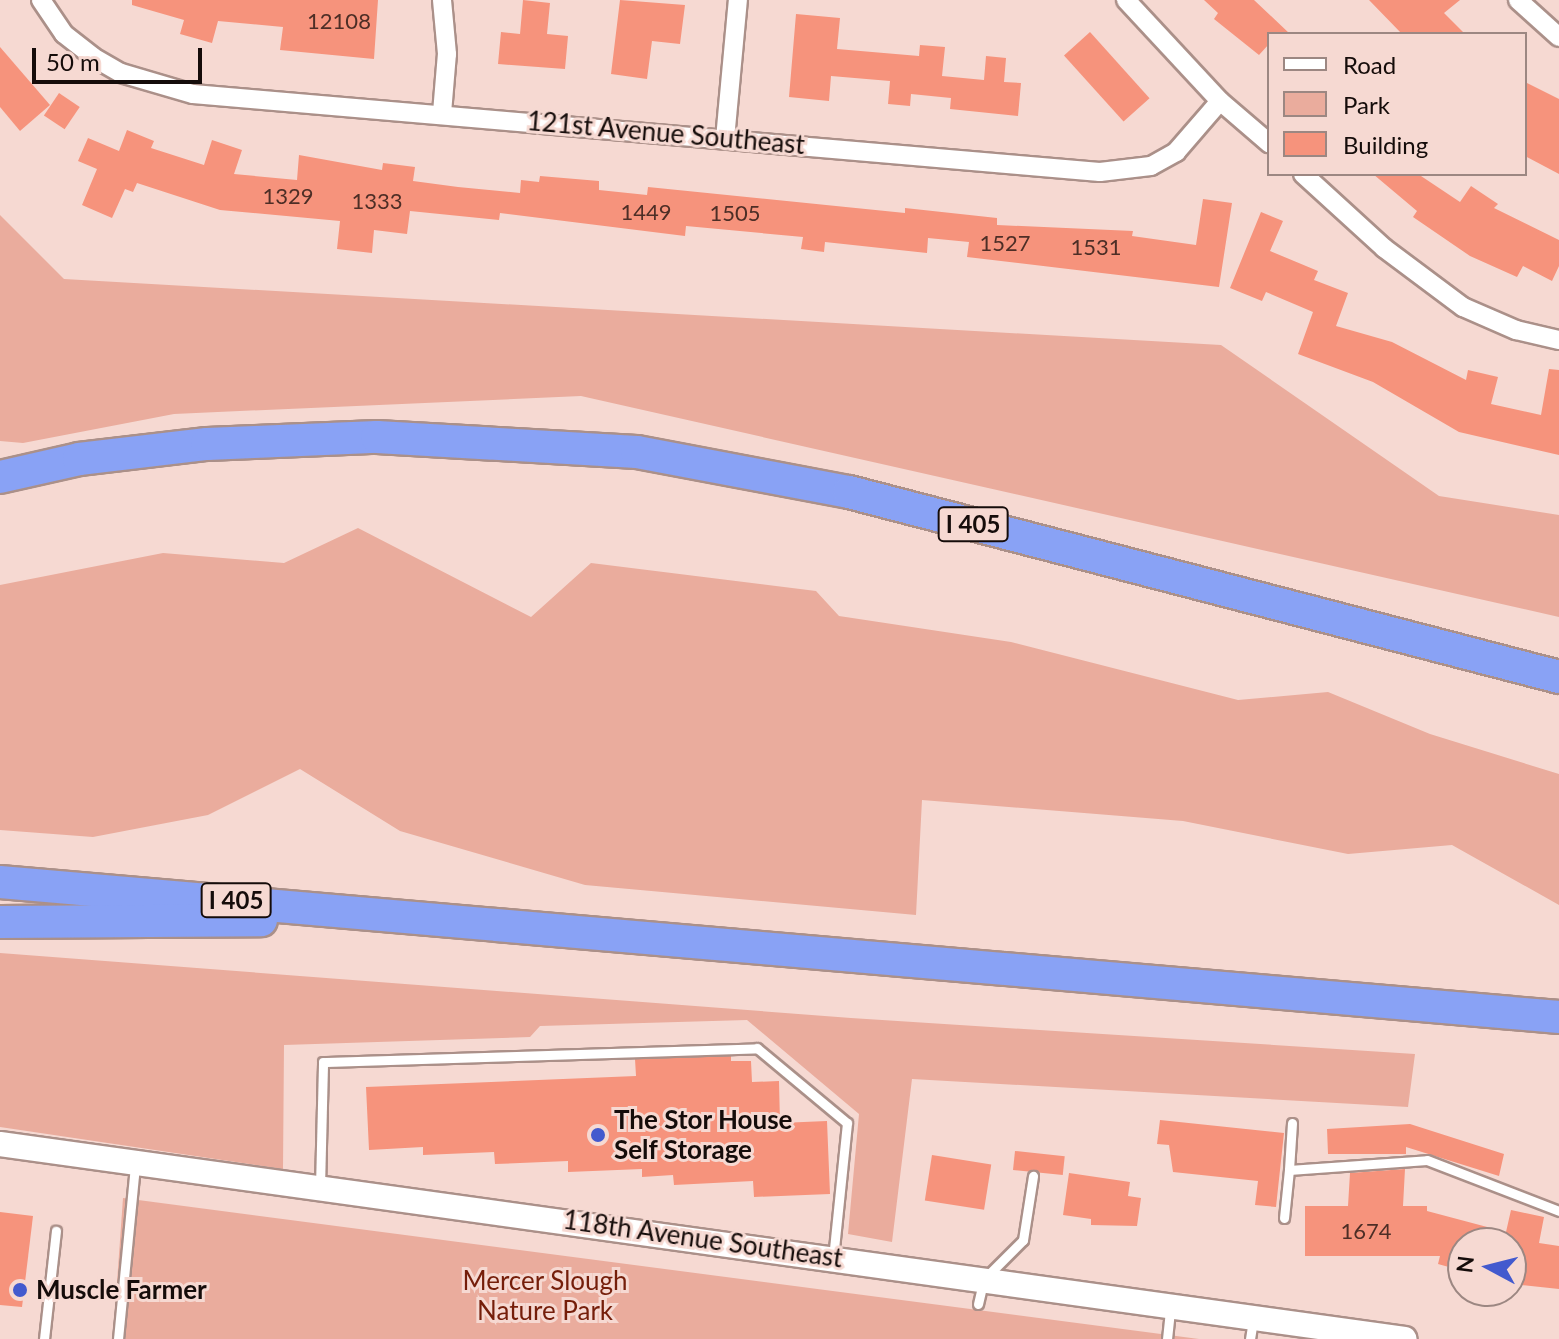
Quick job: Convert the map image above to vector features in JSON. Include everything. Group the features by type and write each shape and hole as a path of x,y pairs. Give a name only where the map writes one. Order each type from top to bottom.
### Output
{"highway":[{"name":"I 405","path":"9,473 79,459 207,444 377,437 637,452 863,496 1559,677"},
{"name":"I 405","path":"0,882 471,919 1559,1017"},
{"path":"0,922 471,919"}],"street":[{"path":"442,0 447,54 442,113"},
{"path":"725,139 738,0"},
{"path":"1126,0 1220,101 1267,141"},
{"path":"1518,0 1559,37"},
{"name":"121st Avenue Southeast","path":"44,5 64,34 93,57 152,84 193,94 725,139 1128,171 1151,166 1176,152 1220,101"},
{"path":"1305,176 1384,248 1463,307 1516,330 1559,340"},
{"name":"118th Avenue Southeast","path":"0,1144 1170,1305 1251,1329 1405,1339"}],"lane":[{"path":"320,1187 323,1062 757,1048 847,1123 833,1258"},
{"path":"1284,1218 1292,1123"},
{"path":"1289,1170 1427,1160 1559,1211"},
{"path":"118,1339 135,1162"},
{"path":"978,1304 984,1279 1023,1240 1033,1176"},
{"path":"44,1339 56,1231"},
{"path":"1167,1339 1170,1305"}],"green space":[{"path":"0,215 64,279 1221,345 1439,496 1559,515 1559,617 581,396 174,414 23,443 0,441"},
{"path":"358,528 531,617 591,563 816,591 839,616 1011,642 1238,700 1328,692 1430,734 1559,774 1559,905 1452,845 1348,854 1183,821 922,800 916,915 585,885 400,831 300,769 208,815 93,837 0,830 0,585 163,553 284,563"},
{"path":"0,953 851,1018 1415,1054 1408,1107 912,1079 892,1242 848,1234 859,1114 747,1020 540,1026 530,1037 284,1045 283,1169 0,1127"},
{"name":"Mercer Slough Nature Park","path":"123,1198 1199,1339 113,1339"}],"building":[{"path":"132,0 378,0 374,59 280,50 283,27 218,21 212,43 180,34 184,20 132,5"},
{"path":"523,0 550,3 547,34 568,36 565,69 498,64 501,32 520,34"},
{"path":"620,0 685,5 680,44 652,41 647,79 611,74"},
{"path":"1204,0 1254,0 1288,32 1267,32 1267,46 1259,55 1214,19 1218,13"},
{"path":"1369,0 1460,0 1444,13 1463,32 1400,32"},
{"path":"796,14 840,18 837,49 919,56 920,45 945,47 942,76 984,80 986,56 1006,58 1004,82 1021,83 1018,116 950,109 951,98 911,94 910,106 888,104 890,81 831,76 829,101 789,97"},
{"path":"1090,32 1150,98 1124,122 1064,55"},
{"path":"0,47 50,105 20,131 0,107"},
{"path":"1527,83 1559,99 1559,174 1527,157"},
{"path":"59,93 80,107 65,129 44,115"},
{"path":"127,130 154,141 151,148 204,165 212,140 242,150 234,174 297,180 299,155 382,170 383,163 415,167 413,181 458,187 520,193 521,180 539,182 540,176 599,181 599,190 647,195 648,187 905,213 905,208 997,218 997,225 1133,231 1132,236 1196,245 1203,199 1232,203 1219,287 967,257 969,242 928,238 927,253 825,242 824,252 801,249 803,237 686,226 685,236 500,213 499,220 410,211 407,234 374,230 372,253 337,249 340,221 220,210 137,183 133,192 125,189 112,218 82,205 97,169 78,161 88,138 119,151"},
{"path":"1375,176 1421,176 1460,202 1471,186 1498,204 1494,208 1559,240 1559,266 1552,281 1523,266 1517,277 1470,256 1413,217 1417,211"},
{"path":"1261,212 1283,221 1270,251 1318,271 1314,280 1348,293 1336,326 1392,342 1466,380 1468,370 1498,377 1491,404 1541,415 1549,369 1559,370 1559,455 1459,432 1373,382 1298,354 1313,312 1266,292 1262,301 1230,288"},
{"name":"The Stor House Self Storage","path":"731,1056 731,1061 751,1061 752,1082 779,1081 780,1123 827,1121 830,1194 754,1197 753,1181 674,1185 673,1175 642,1177 642,1169 568,1172 568,1161 495,1164 494,1152 423,1155 423,1147 369,1150 366,1087 636,1076 635,1059"},
{"path":"1160,1120 1284,1133 1276,1207 1255,1205 1258,1181 1173,1172 1169,1145 1157,1144"},
{"path":"1410,1124 1504,1154 1499,1176 1406,1147 1406,1154 1328,1154 1327,1129"},
{"path":"1015,1151 1065,1156 1063,1175 1013,1170"},
{"path":"932,1155 991,1164 984,1210 925,1200"},
{"path":"1405,1169 1403,1206 1427,1206 1427,1211 1487,1227 1447,1227 1447,1267 1438,1264 1440,1256 1305,1256 1305,1206 1348,1206 1350,1173"},
{"path":"1069,1173 1130,1182 1128,1196 1141,1198 1137,1226 1091,1225 1091,1219 1063,1215"},
{"path":"1511,1210 1544,1217 1539,1243 1559,1246 1559,1289 1527,1286 1527,1227 1507,1227"},
{"path":"0,1212 33,1216 22,1307 0,1305"}],"place":[{"name":"The Stor House Self Storage","path":"598,1135"},
{"name":"Muscle Farmer","path":"20,1290"}]}
